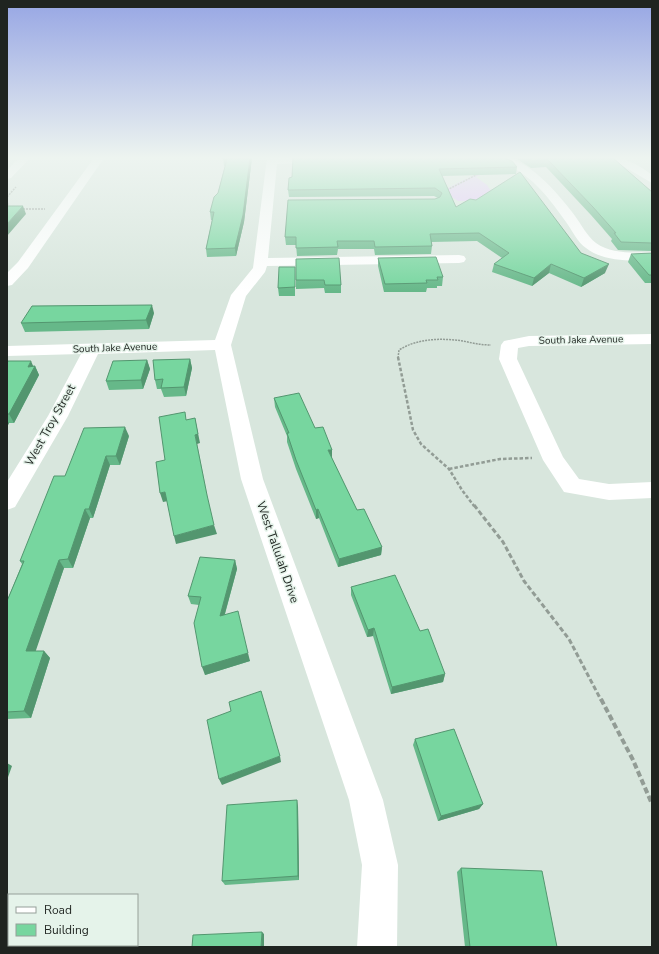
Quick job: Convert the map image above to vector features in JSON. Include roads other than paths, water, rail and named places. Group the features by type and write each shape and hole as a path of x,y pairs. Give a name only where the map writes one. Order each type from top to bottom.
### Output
{"street":[{"path":"7,282 23,265 67,203"},
{"path":"222,345 239,296 257,275 262,262 274,203"},
{"path":"557,203 590,244 608,253 631,256 652,256"},
{"path":"262,262 459,259"},
{"name":"South Jake Avenue","path":"649,343 529,341 510,345 508,359 554,460 572,486 609,492 652,490"},
{"name":"South Jake Avenue","path":"7,351 222,345"},
{"name":"West Tallulah Drive","path":"222,345 252,478 366,800 380,865 377,947"},
{"name":"West Troy Street","path":"7,501 58,416 92,349"}]}
